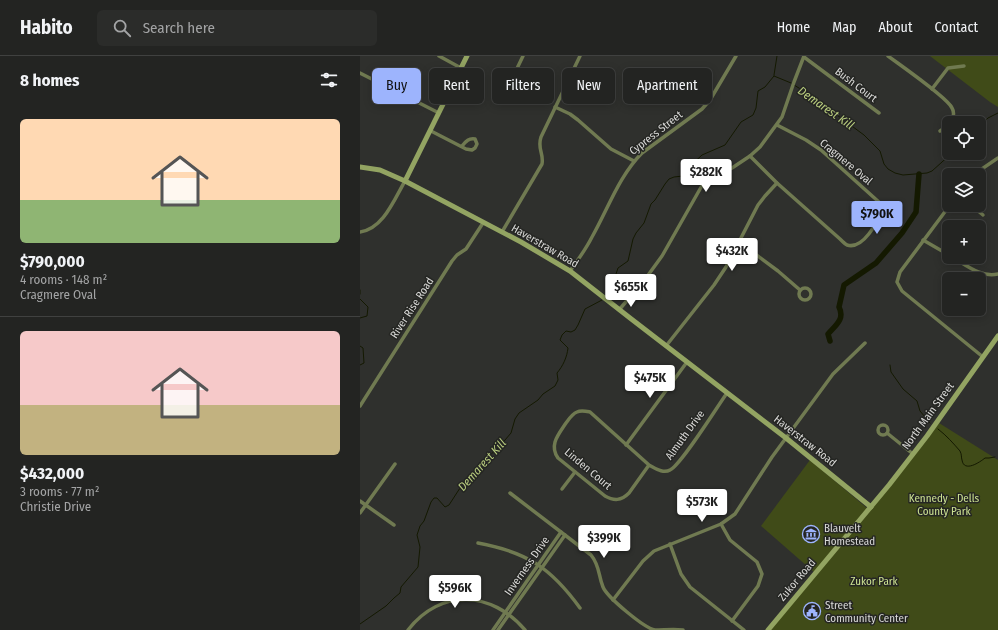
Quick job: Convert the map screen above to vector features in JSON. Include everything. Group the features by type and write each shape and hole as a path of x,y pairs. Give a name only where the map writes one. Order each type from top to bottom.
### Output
{"street":[{"path":"439,56 461,68 467,56"},
{"path":"517,68 523,56"},
{"path":"502,232 542,164 543,158 539,145 555,107 580,56"},
{"name":"Cypress Street","path":"570,271 592,237 609,203 634,161 642,153 702,109 710,100 736,56"},
{"path":"619,310 662,256 704,182 713,174 732,168 750,156 760,147 777,125 782,117 804,56"},
{"name":"Bush Court","path":"804,56 879,113"},
{"path":"888,56 932,89 952,107 954,116"},
{"path":"932,89 948,68 964,66"},
{"path":"360,73 438,113"},
{"path":"360,232 370,230 381,221 405,182 431,131 443,104"},
{"path":"555,107 570,114 578,120 610,150 634,161"},
{"name":"Cragmere Oval","path":"750,156 777,183 840,239 848,245 857,245 862,242 880,218 882,209 880,203 821,150 806,140 777,125"},
{"path":"431,131 462,146"},
{"path":"983,168 998,158"},
{"name":"Haverstraw Road","path":"360,167 380,170 405,182 502,232 570,271 786,438 871,507"},
{"path":"666,346 714,285 726,267 758,205 764,196 777,183"},
{"path":"945,212 900,272 897,282 898,287 983,356"},
{"path":"979,212 983,215"},
{"name":"River Rise Road","path":"360,406 452,262 457,255 466,250 483,223"},
{"path":"923,240 942,251"},
{"path":"739,242 778,271 800,290"},
{"path":"964,264 980,273 992,276 998,274"},
{"name":"North Main Street","path":"871,507 913,454 998,336"},
{"path":"613,600 648,555 670,544 721,524 735,514 772,457 833,374 865,343"},
{"path":"626,445 687,362"},
{"name":"Almuth Drive","path":"650,465 664,472 669,471 676,465 727,393"},
{"name":"Linden Court","path":"578,412 590,412 650,465 629,493 619,500 610,499 604,496 558,458 555,454 554,440 572,415 578,412"},
{"path":"887,433 913,454"},
{"path":"360,514 395,464"},
{"path":"562,489 575,472"},
{"path":"510,493 591,555 597,562 603,586 607,594 645,626 654,630 683,630"},
{"path":"860,497 872,501 881,495"},
{"path":"360,501 394,524"},
{"name":"Zukor Road","path":"768,630 871,507"},
{"path":"721,524 730,540 757,562 762,574 758,586 732,621"},
{"name":"Inverness Drive","path":"493,630 508,612 563,533"},
{"path":"478,543 499,547 517,553 540,566 560,582 580,608"},
{"path":"670,544 684,580 690,587 744,630"},
{"path":"408,630 426,612 447,602 459,600 482,601 491,604 508,612 525,630"},
{"name":"Inverness Drive","path":"498,630 508,612"}],"green space":[{"path":"930,56 998,56 998,107 990,102"},
{"path":"939,423 998,460 998,630 770,630"},
{"path":"810,460 868,509 815,573 761,526"}],"waterway":[{"path":"774,75 777,56"},
{"name":"Demarest Kill","path":"774,76 791,83"},
{"name":"Demarest Kill","path":"607,296 618,268 628,261 633,239 644,223 651,204 665,184 669,179 683,176 687,169 702,155 725,145 741,122 753,115 756,108 758,91 765,87 774,76"},
{"name":"Demarest Kill","path":"794,85 864,135 880,151 884,164 888,169 895,173 903,175 927,173 932,171 944,160"},
{"name":"Demarest Kill","path":"986,120 998,113"},
{"path":"830,341 828,334 837,325 841,315 839,307 844,285 876,263 902,233 916,212 919,174"},
{"path":"360,299 368,307 367,316 360,318"},
{"name":"Demarest Kill","path":"360,624 386,606 400,593 401,587 418,567 420,547 417,535 431,502 434,498 437,498 445,507 449,505 460,488 511,433 515,419 519,413 555,386 558,380 557,373 567,355 568,348 560,340 562,335 566,331 571,332 575,330 585,309 602,300"},
{"path":"360,346 363,348 364,363 360,365"},
{"path":"890,365 891,372 903,389 917,401 920,411 930,423"},
{"path":"938,429 960,451 963,464 966,466 980,462 985,458 995,457"}],"place":[{"name":"Blauvelt Homestead","path":"811,534"},
{"name":"Street Community Center","path":"812,611"}],"park label":[{"name":"Kennedy - Dells County Park","path":"944,504"},
{"name":"Zukor Park","path":"874,581"}]}
